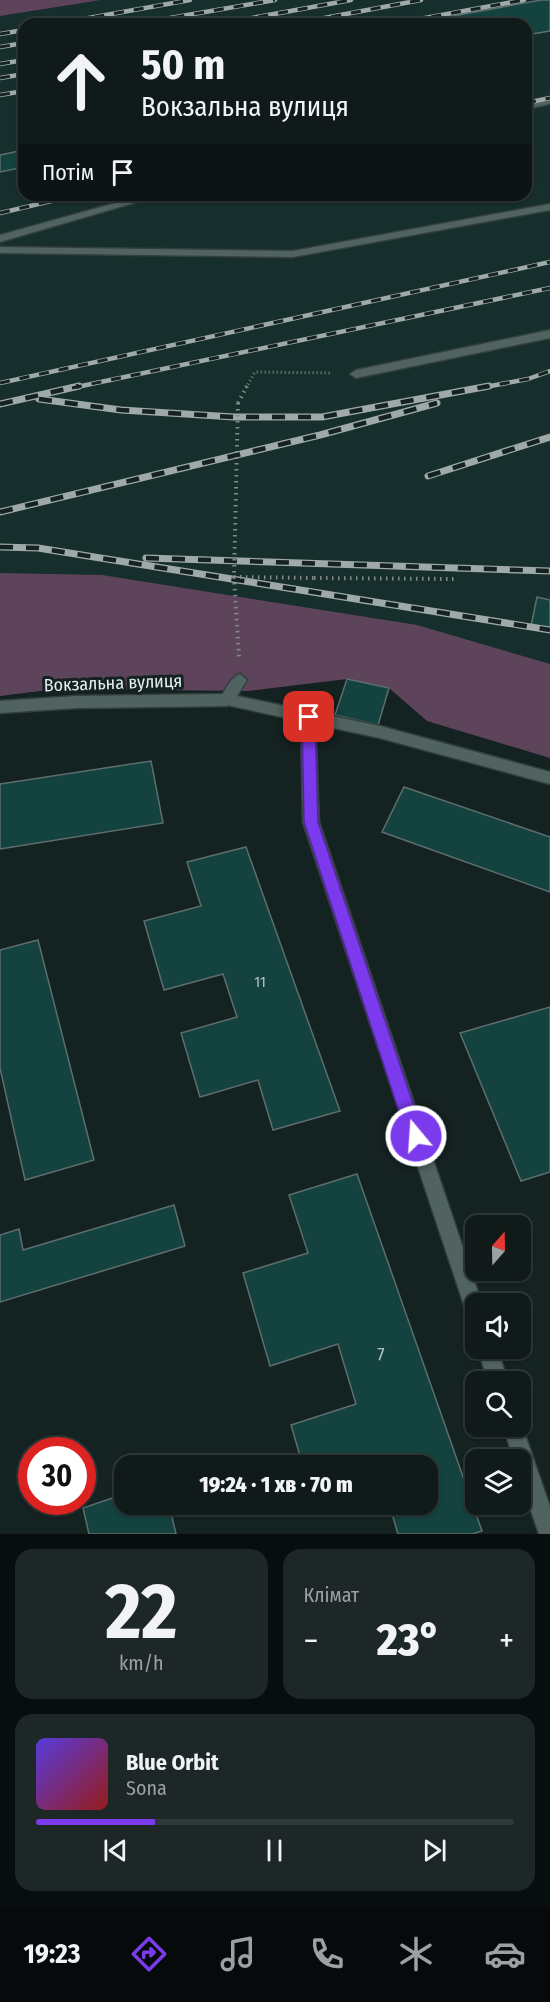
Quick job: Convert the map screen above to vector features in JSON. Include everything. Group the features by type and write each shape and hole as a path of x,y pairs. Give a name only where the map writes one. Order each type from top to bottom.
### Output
{"street":[{"path":"532,105 550,101"},
{"path":"0,239 135,201"},
{"path":"0,250 88,250 205,255 293,254 550,207"},
{"path":"356,374 550,334"},
{"path":"227,700 240,680"},
{"name":"Вокзальна вулиця","path":"0,707 77,702 227,700 380,732 550,778"},
{"path":"309,717 311,822 469,1293"},
{"path":"517,1437 549,1534"}],"path":[{"path":"240,680 234,577 238,403 255,372 356,374"},
{"path":"234,577 458,579"}],"shaded area":[{"path":"0,0 101,0 0,16"},
{"path":"101,0 550,0 550,719 256,660 0,658 0,16"},
{"path":"0,573 102,575 417,625 550,664 550,758 427,721 389,688 347,679 247,691 56,689 0,696"}],"building":[{"path":"550,0 550,31 532,34 532,18 442,18"},
{"path":"18,151 18,168 0,172 0,155"},
{"path":"537,597 550,600 550,629 531,626"},
{"path":"347,679 389,688 378,725 335,715"},
{"path":"151,761 163,823 0,849 0,784"},
{"path":"404,787 550,837 550,892 382,832"},
{"path":"246,847 340,1111 273,1130 258,1080 200,1097 181,1033 237,1017 223,974 164,990 144,921 201,906 187,862"},
{"path":"38,940 94,1160 25,1180 0,1068 0,950"},
{"path":"550,1007 550,1172 521,1181 460,1033"},
{"path":"357,1174 465,1482 465,1515 476,1515 482,1531 472,1534 398,1534 392,1515 438,1515 438,1455 300,1455 291,1425 356,1404 338,1344 270,1366 243,1273 308,1253 289,1195"},
{"path":"174,1205 185,1246 0,1302 0,1235 19,1229 23,1250"},
{"path":"114,1497 114,1515 172,1515 176,1534 89,1534 85,1515 96,1515 96,1504"}],"railway":[{"path":"89,18 190,0"},
{"path":"170,18 275,0"},
{"path":"252,18 351,0"},
{"path":"324,18 421,0"},
{"path":"425,18 524,0"},
{"path":"0,34 18,31"},
{"path":"0,47 18,44"},
{"path":"0,64 18,61"},
{"path":"0,78 18,75"},
{"path":"0,95 18,92"},
{"path":"532,102 550,98"},
{"path":"0,213 51,201"},
{"path":"0,383 550,262"},
{"path":"72,388 550,288"},
{"path":"480,388 528,379 550,371"},
{"path":"0,404 79,386"},
{"path":"39,399 121,410 234,417 322,417 489,386"},
{"path":"0,512 320,435 437,403"},
{"path":"428,476 550,437"},
{"path":"0,547 38,548 550,630"},
{"path":"146,558 550,571"}],"route":[{"path":"309,717 311,822 416,1136"}]}
